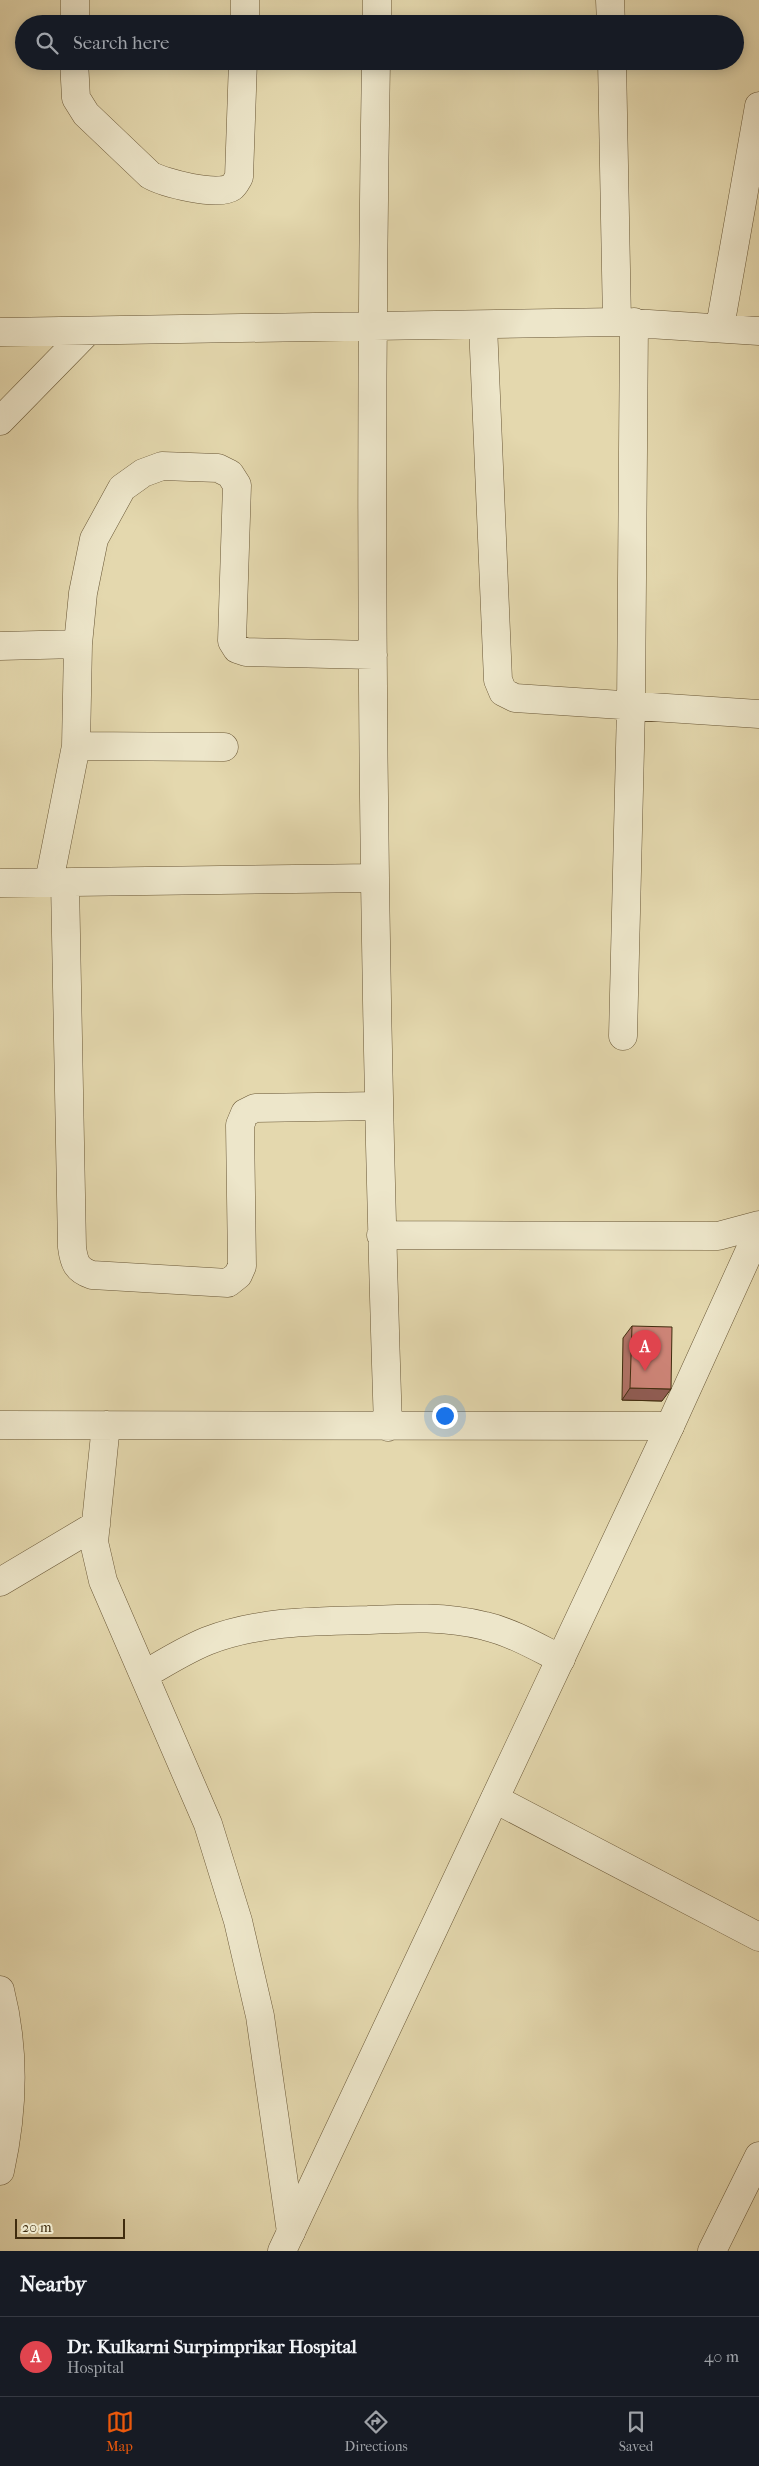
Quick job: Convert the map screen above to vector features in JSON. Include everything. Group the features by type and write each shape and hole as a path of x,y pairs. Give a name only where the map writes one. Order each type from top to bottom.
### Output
{"street":[{"path":"75,0 75,15"},
{"path":"245,15 246,0"},
{"path":"376,15 377,0"},
{"path":"610,0 611,15"},
{"path":"74,70 76,98 86,114 150,175 159,180 217,192 233,187 239,177 243,70"},
{"path":"376,70 371,327 374,878 381,1235 388,1427"},
{"path":"612,70 625,322 631,707 623,1036"},
{"path":"720,327 759,106"},
{"path":"0,332 625,322 759,331"},
{"path":"483,325 498,680 503,692 515,698 759,714"},
{"path":"0,421 88,331"},
{"path":"373,655 246,652 237,649 232,641 237,485 230,474 218,468 162,466 143,473 122,488 94,539 83,593 78,644 76,746 57,882 73,1261 80,1271 92,1275 228,1283 238,1275 242,1266 240,1125 245,1113 255,1108 378,1106"},
{"path":"0,646 78,644"},
{"path":"76,746 224,747"},
{"path":"0,882 374,878"},
{"path":"381,1235 718,1236 759,1224"},
{"path":"287,2241 670,1426 759,1230"},
{"path":"0,1425 670,1426"},
{"path":"106,1425 94,1542 103,1581 208,1824 238,1921 260,2016 287,2241"},
{"path":"0,1582 96,1526"},
{"path":"144,1676 177,1655 207,1642 251,1628 297,1622 435,1617 488,1626 561,1659"},
{"path":"495,1799 759,1936"},
{"path":"0,1990 6,2014 4,2132 0,2171"},
{"path":"712,2251 759,2156"}],"building":[{"path":"632,1326 672,1327 671,1389 630,1388"}],"place":[{"name":"Dr. Kulkarni Surpimprikar Hospital","path":"645,1371"}]}
